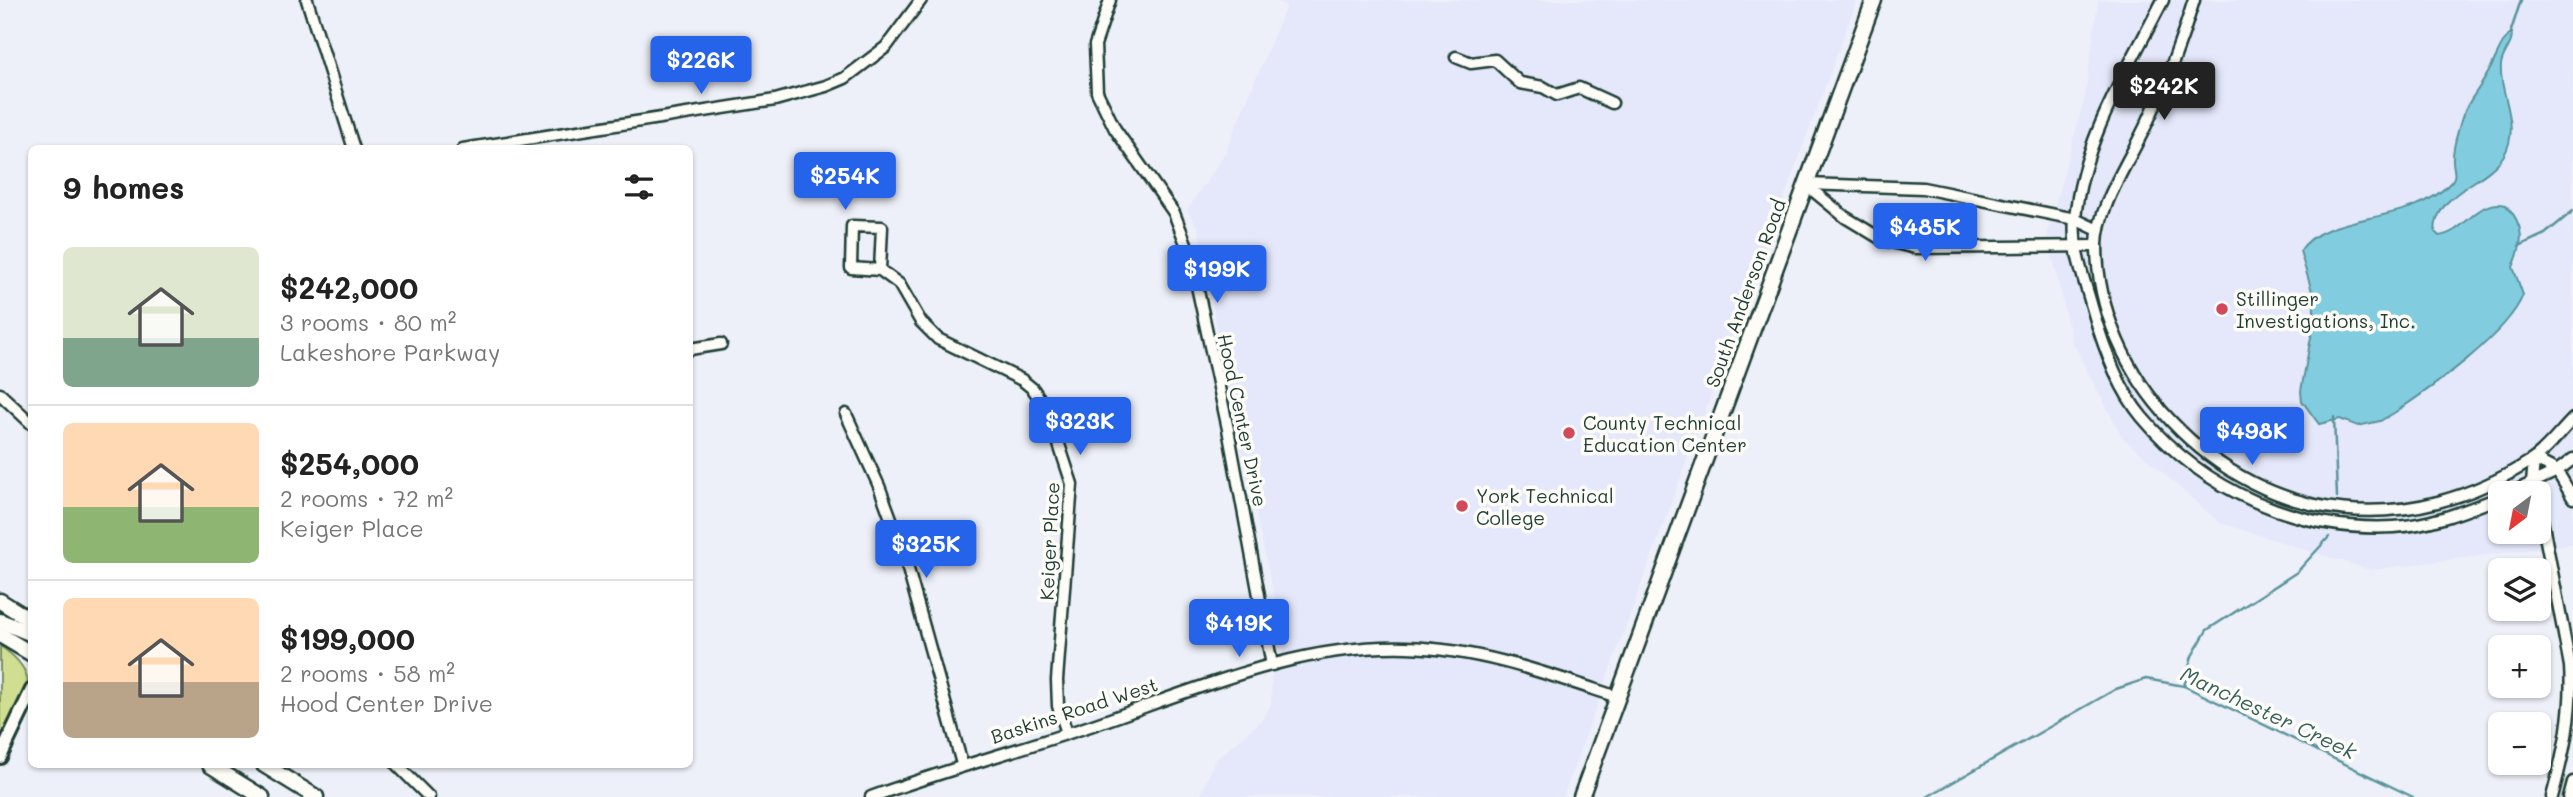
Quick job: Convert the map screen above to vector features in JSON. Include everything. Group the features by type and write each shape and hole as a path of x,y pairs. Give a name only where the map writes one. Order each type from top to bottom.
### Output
{"main road":[{"name":"South Anderson Road","path":"1581,797 1874,0"},
{"path":"0,601 28,618"},
{"path":"0,621 28,632"},
{"path":"0,635 28,652"},
{"path":"215,768 262,797"},
{"path":"269,768 316,797"}],"street":[{"path":"307,0 353,145"},
{"path":"488,145 775,100 826,86 845,78 886,47 921,0"},
{"name":"Hood Center Drive","path":"1110,0 1095,44 1097,92 1115,129 1174,213 1190,254 1228,429 1272,665"},
{"path":"2163,0 2109,107 2085,164 2075,219 2075,246 2099,335 2141,416 2186,459 2235,493 2272,510 2310,520 2395,527 2461,513 2488,502"},
{"path":"2194,0 2178,54 2098,230 2097,246 2110,324 2133,372 2153,403 2195,447 2242,479 2311,506 2346,511 2395,510 2454,498 2534,459 2573,419"},
{"path":"1456,57 1471,63 1495,60 1520,83 1543,87 1554,94 1564,94 1579,88 1612,103"},
{"path":"1805,184 1923,188 2075,219 2098,230"},
{"path":"1805,184 1845,217 1884,240 1915,248 2097,246"},
{"name":"Keiger Place","path":"880,270 882,227 852,226 851,268 880,270 899,284 921,322 938,340 1022,380 1033,389 1048,411 1072,484 1057,680 1058,706 1067,733"},
{"path":"693,349 721,344"},
{"path":"0,394 28,420"},
{"path":"846,414 879,486 903,551 962,764"},
{"path":"2534,459 2557,471 2573,498"},
{"path":"2533,481 2534,459"},
{"path":"2544,481 2573,459"},
{"path":"2546,544 2572,692 2568,737 2552,797"},
{"name":"Baskins Road West","path":"872,797 962,764 1067,733 1272,665 1366,648 1444,649 1514,663 1617,697"},
{"path":"0,757 28,698"},
{"path":"400,768 429,797"},
{"path":"2569,797 2573,782"}],"shaded area":[{"name":"York Technical College","path":"1273,0 1857,0 1563,797 1200,797 1214,761 1262,720 1271,705 1271,678 1285,645 1230,398 1198,228 1187,210 1224,155 1286,6"},
{"path":"2098,0 2573,0 2573,544 2370,570 2220,523 2122,437 2072,342 2047,233 2085,96"}],"green space":[{"path":"0,646 16,658 28,682 23,706 0,750"}],"water":[{"path":"2511,31 2511,40 2501,65 2510,120 2509,144 2496,165 2443,207 2437,218 2435,232 2439,236 2449,233 2487,206 2506,205 2517,220 2521,234 2513,267 2523,295 2502,327 2485,343 2447,375 2394,413 2380,421 2358,426 2340,419 2319,424 2302,401 2301,391 2314,321 2314,298 2300,251 2313,238 2330,229 2416,205 2436,195 2452,181 2455,174 2454,147 2462,117"}],"waterway":[{"path":"2510,34 2521,0"},
{"path":"2519,246 2545,234 2573,211"},
{"path":"2334,417 2337,497"},
{"path":"2184,686 2192,656 2207,630 2297,572 2329,537"},
{"name":"Manchester Creek","path":"1927,797 2116,689 2146,679 2184,686 2413,797"}],"place":[{"name":"Stillinger Investigations, Inc.","path":"2222,309"},
{"name":"County Technical Education Center","path":"1569,433"},
{"name":"York Technical College","path":"1462,506"}]}
